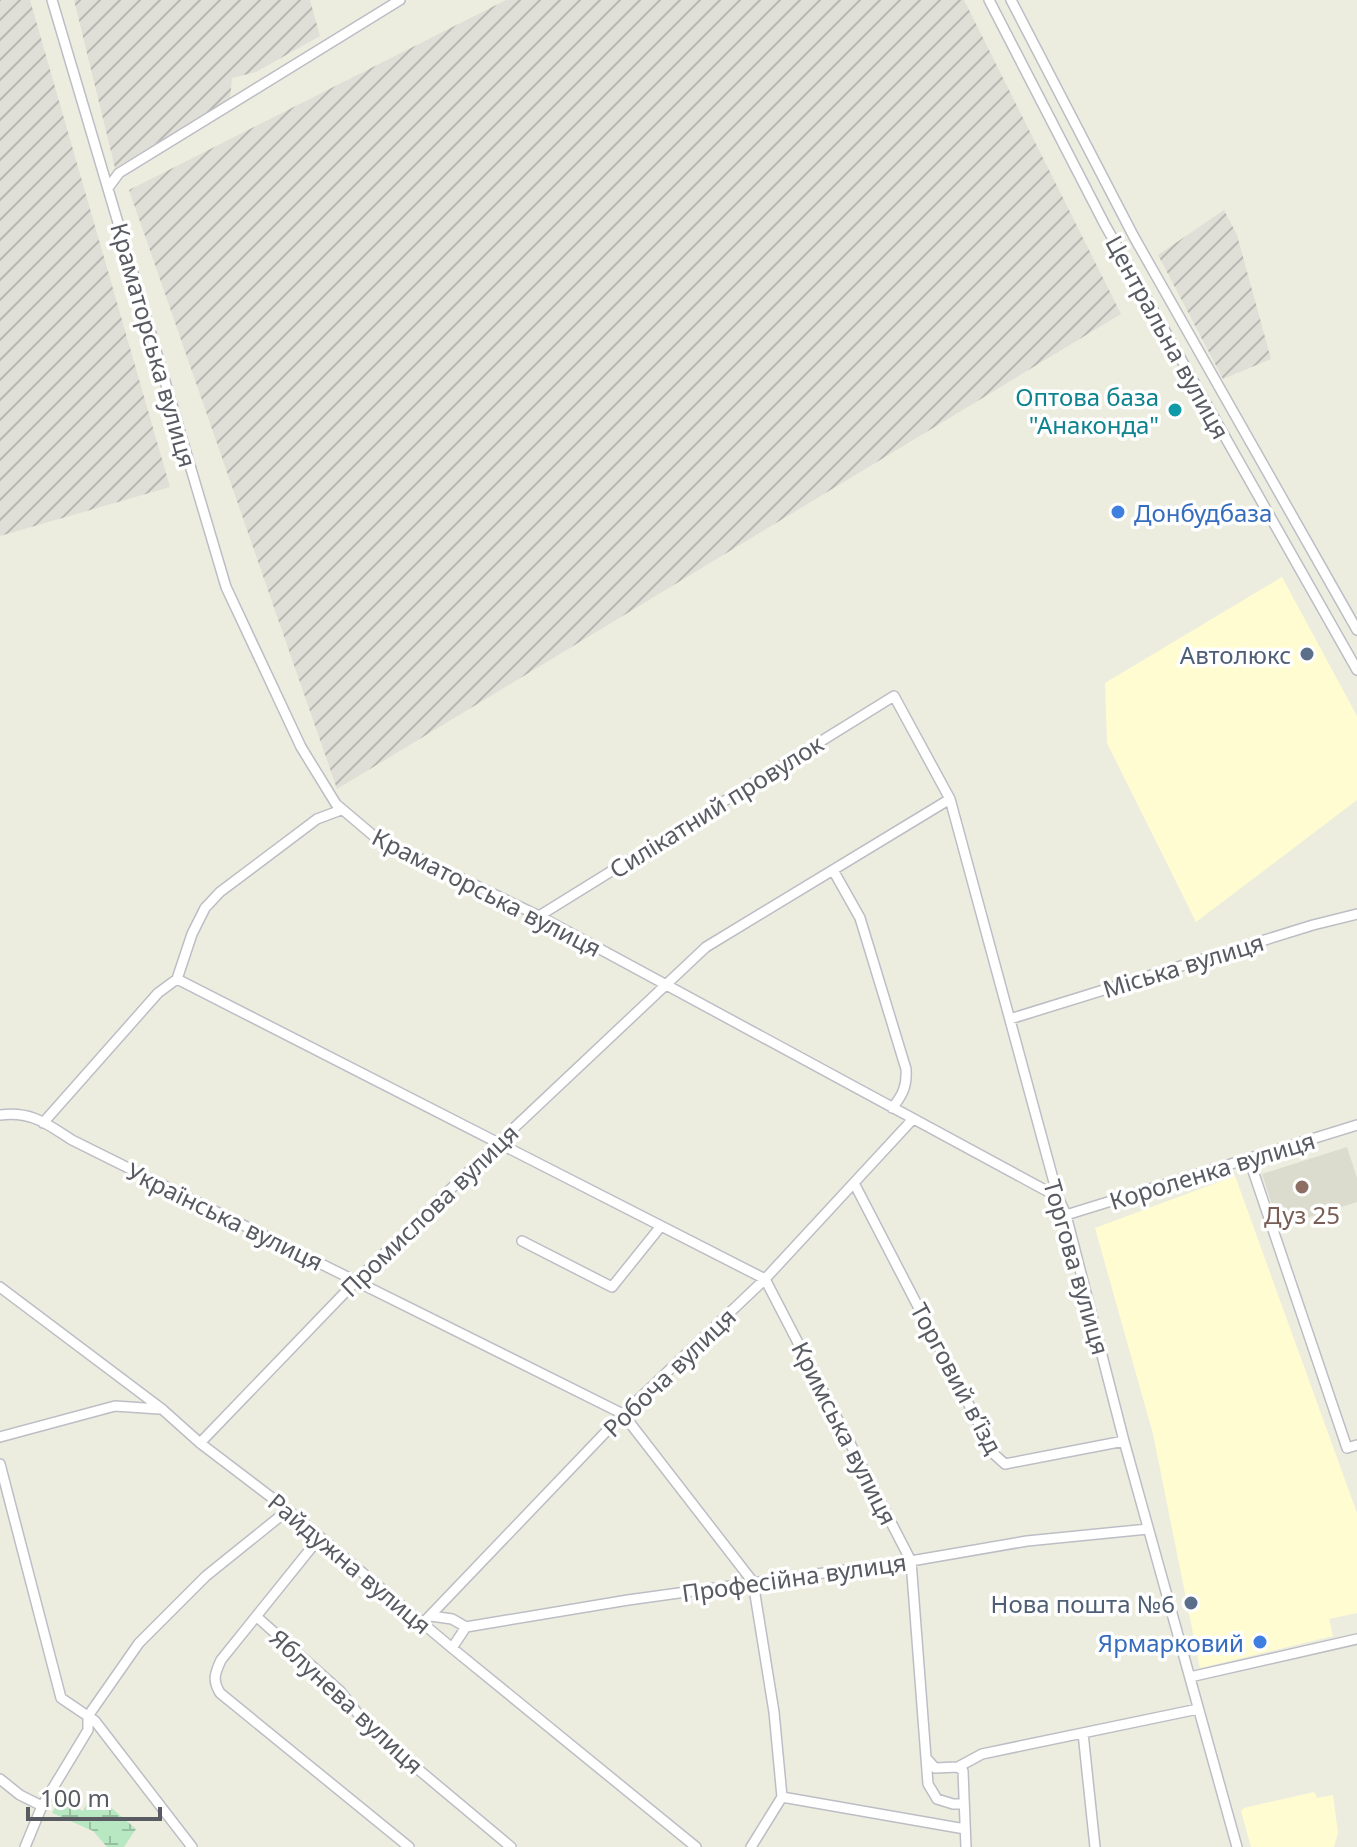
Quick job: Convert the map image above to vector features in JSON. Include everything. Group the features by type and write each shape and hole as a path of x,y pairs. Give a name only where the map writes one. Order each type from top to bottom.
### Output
{"street":[{"name":"Краматорська вулиця","path":"52,0 226,587 301,747 341,810 375,837 539,916 1058,1197"},
{"path":"108,188 119,173 400,0"},
{"name":"Центральна вулиця","path":"989,0 1105,225 1357,670"},
{"name":"Центральна вулиця","path":"1011,0 1134,237 1357,630"},
{"name":"Торгова вулиця","path":"894,696 950,799 1237,1847"},
{"name":"Силікатний провулок","path":"539,916 894,696"},
{"name":"Промислова вулиця","path":"200,1443 356,1281 706,947 950,799"},
{"path":"43,1123 158,993 177,979 192,934 205,908 220,892 317,819 341,810"},
{"path":"833,870 860,918 906,1069 907,1083 901,1098 892,1108"},
{"name":"Міська вулиця","path":"1010,1019 1357,914"},
{"path":"177,979 765,1279"},
{"name":"Українська вулиця","path":"0,1115 14,1113 33,1116 72,1140 623,1414"},
{"name":"Робоча вулиця","path":"427,1619 623,1414 765,1279 913,1119"},
{"name":"Короленка вулиця","path":"1066,1215 1357,1125"},
{"path":"1249,1159 1347,1448 1357,1445"},
{"name":"Торговий в’їзд","path":"854,1183 995,1455 1005,1464 1124,1441"},
{"path":"522,1241 612,1287 661,1226"},
{"name":"Кримська вулиця","path":"765,1279 911,1561 928,1784 933,1795 944,1802 964,1804"},
{"name":"Райдужна вулиця","path":"0,1287 162,1409 200,1443 427,1619 452,1648 696,1847"},
{"path":"0,1437 115,1406 162,1409"},
{"path":"623,1414 753,1582 774,1712 782,1797 751,1847"},
{"path":"0,1464 61,1698 95,1721 192,1847"},
{"path":"25,1847 42,1806 88,1730 88,1716 139,1643 206,1576 288,1510"},
{"name":"Професійна вулиця","path":"466,1627 1027,1541 1148,1529"},
{"path":"320,1537 221,1660 215,1674 215,1685 220,1693 409,1847"},
{"name":"Яблунева вулиця","path":"257,1617 340,1691 370,1729 511,1847"},
{"path":"427,1619 452,1619 466,1627 452,1648"},
{"path":"1190,1677 1357,1639"},
{"path":"927,1759 937,1769 958,1767 982,1754 1198,1709"},
{"path":"1083,1733 1095,1847"},
{"path":"965,1779 971,1765 982,1754"},
{"path":"958,1767 965,1779 966,1847"},
{"path":"0,1779 20,1795 42,1806"},
{"path":"782,1797 965,1829"}],"shaded area":[{"path":"0,0 30,0 170,487 0,536"},
{"path":"74,0 310,0 320,36 256,72 232,78 230,99 115,168"},
{"path":"506,0 964,0 1121,314 337,789 129,190"},
{"path":"1224,210 1237,235 1271,359 1223,379 1158,255"},
{"path":"1282,577 1357,716 1357,800 1196,922 1107,743 1105,683"},
{"path":"1347,1147 1357,1178 1357,1202 1279,1227 1262,1174"},
{"path":"1235,1176 1357,1513 1357,1613 1329,1619 1333,1636 1200,1668 1153,1434 1095,1228"},
{"path":"1314,1792 1317,1798 1333,1795 1338,1833 1334,1847 1251,1847 1241,1811 1244,1808"}],"green space":[{"path":"93,1792 136,1829 124,1847 107,1847 93,1831 52,1813 59,1800 83,1811"}],"place":[{"name":"Оптова база \"Анаконда\"","path":"1175,410"},
{"name":"Донбудбаза","path":"1118,512"},
{"name":"Автолюкс","path":"1307,654"},
{"name":"Дуз 25","path":"1302,1187"},
{"name":"Нова пошта №6","path":"1191,1603"},
{"name":"Ярмарковий","path":"1260,1642"}]}
